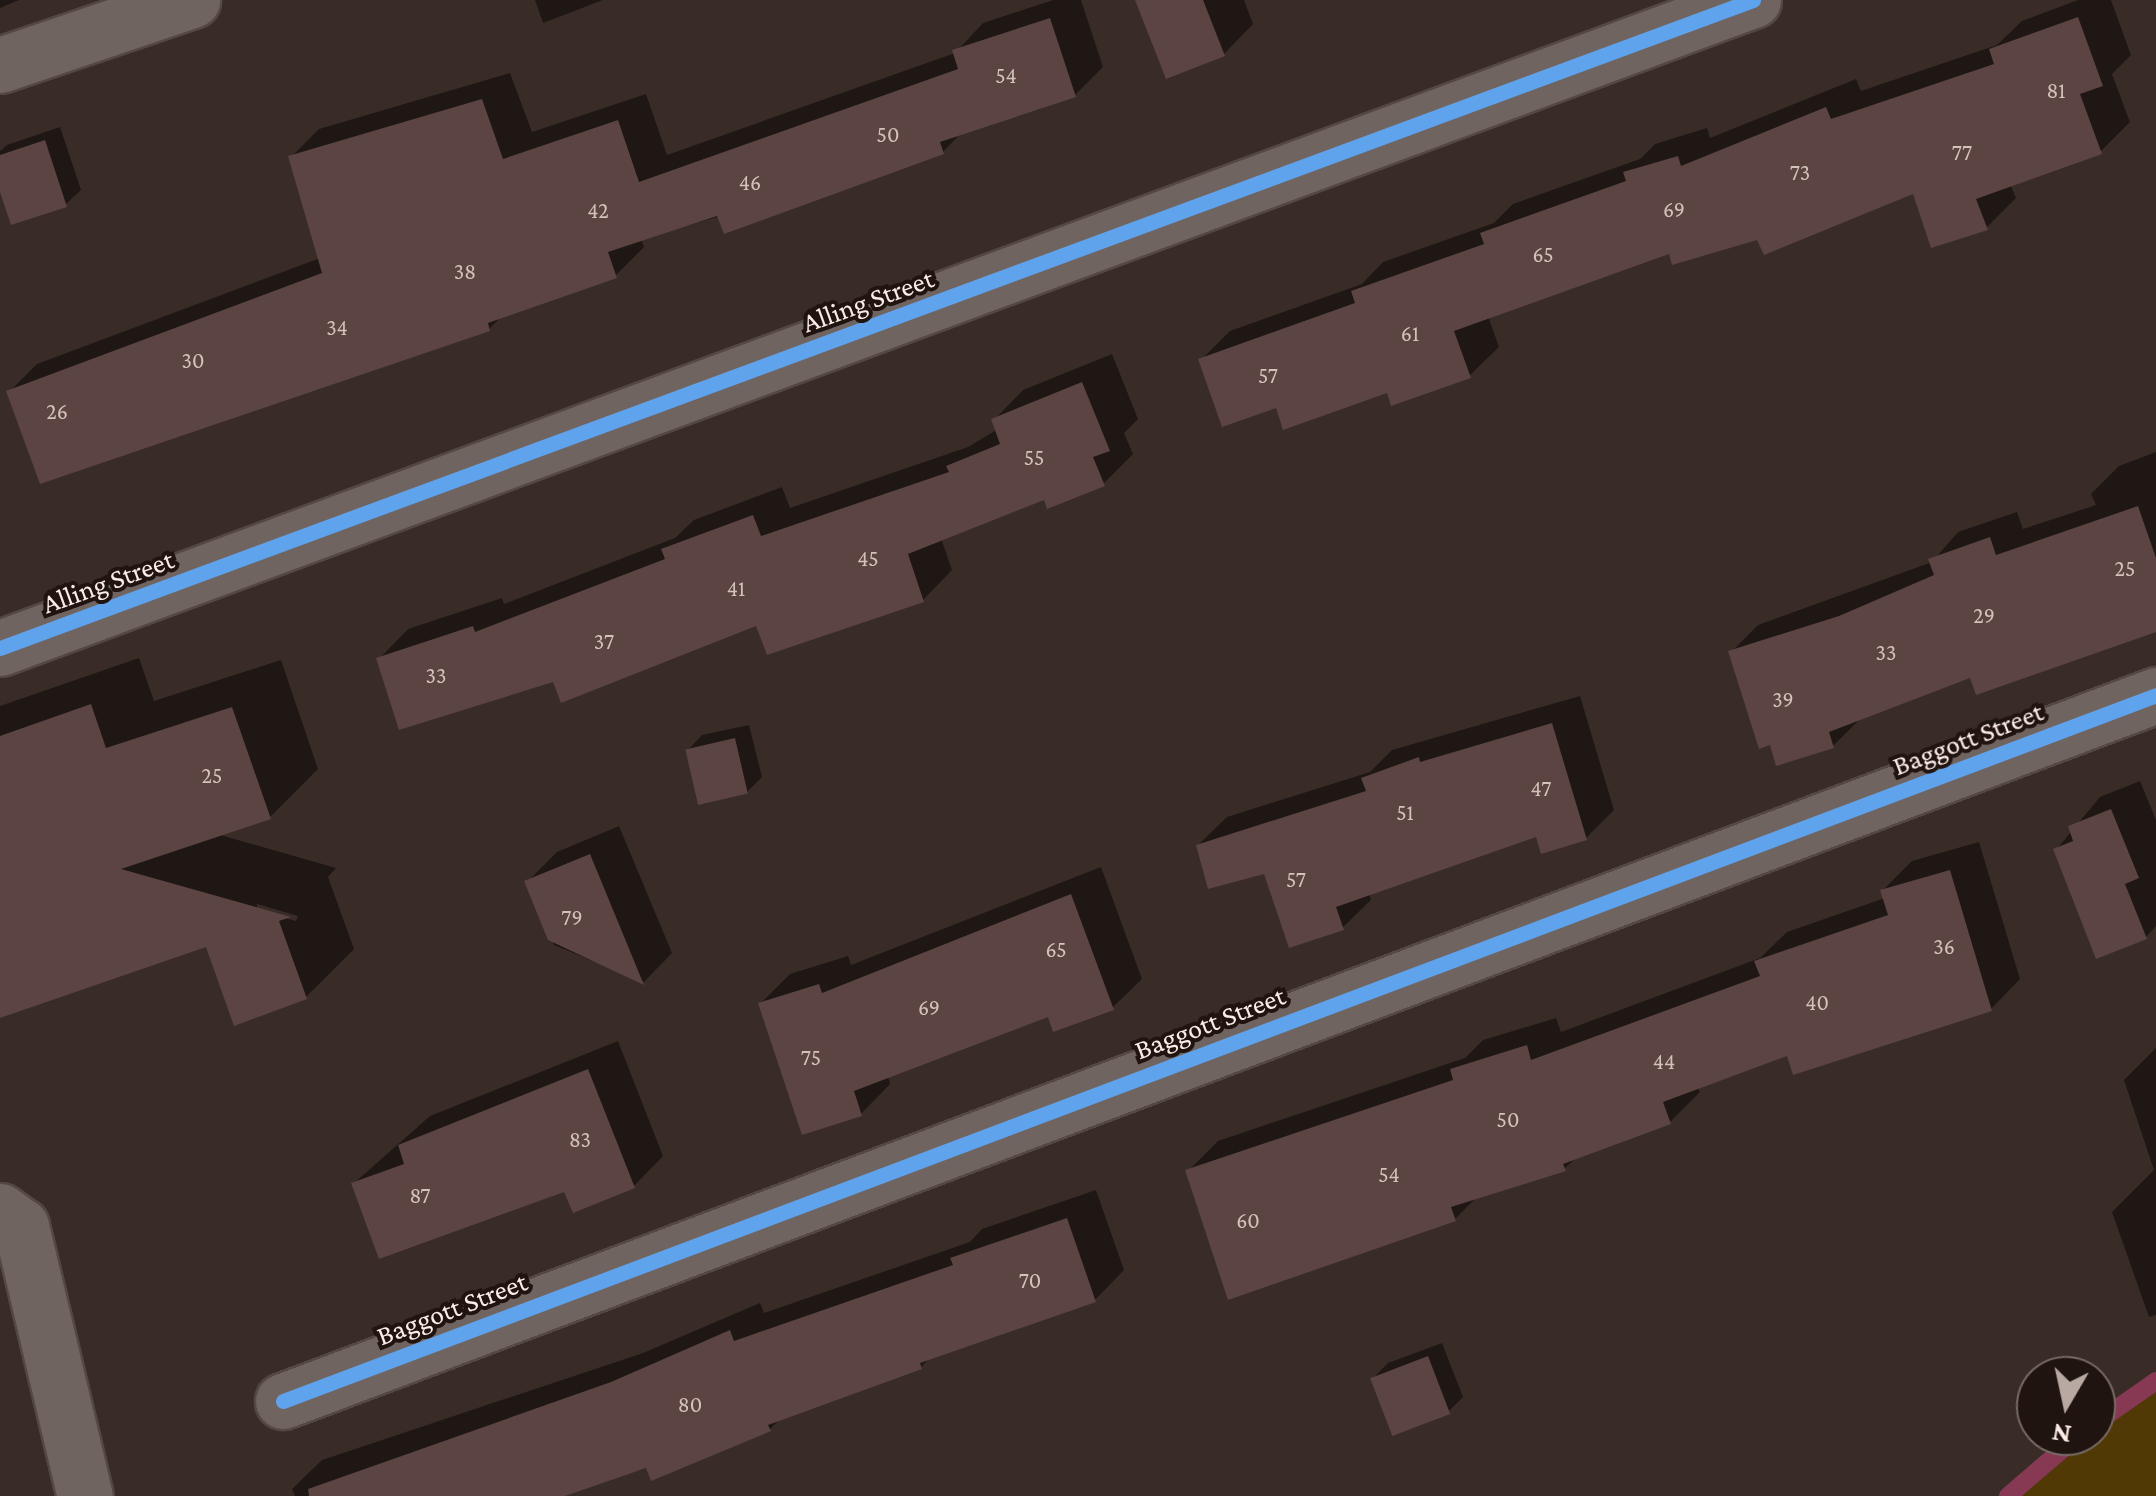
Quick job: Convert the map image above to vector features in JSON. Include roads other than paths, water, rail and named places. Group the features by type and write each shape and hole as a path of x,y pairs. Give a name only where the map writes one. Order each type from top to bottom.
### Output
{"street":[{"path":"0,65 192,0"},
{"name":"Alling Street","path":"0,648 1753,0"},
{"name":"Baggott Street","path":"283,1401 2156,695"},
{"path":"0,1211 21,1226 85,1496"}],"waterway":[{"path":"2116,1409 2156,1381"},
{"path":"2008,1496 2055,1456"}]}
